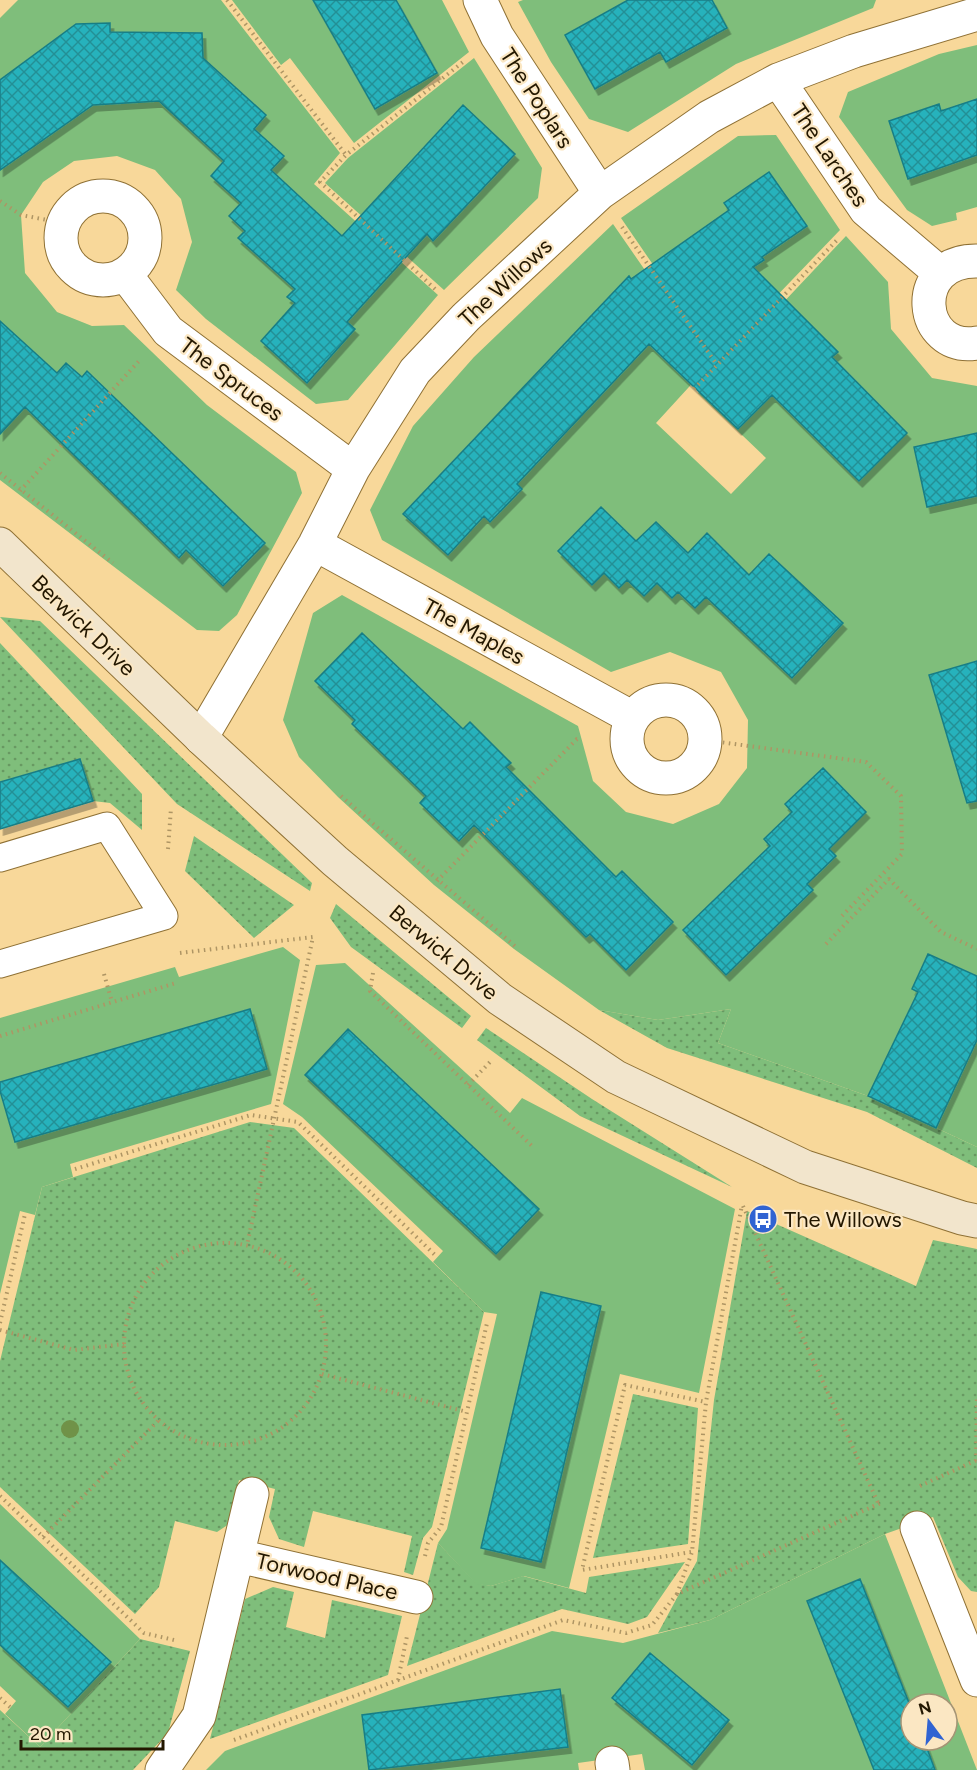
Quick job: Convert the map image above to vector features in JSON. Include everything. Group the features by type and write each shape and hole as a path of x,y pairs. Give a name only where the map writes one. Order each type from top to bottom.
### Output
{"street":[{"name":"The Poplars","path":"480,0 497,36 600,194"},
{"name":"The Willows","path":"201,738 315,544 353,469 415,371 466,317 600,194 709,117 778,80 854,51 931,12 977,14"},
{"name":"The Larches","path":"778,80 866,210 940,273"},
{"path":"96,195 111,195 136,210 143,223 146,237 143,252 136,265 125,274 111,280 82,275 70,265 63,252 61,238 63,223 70,210 82,200 96,195"},
{"path":"977,261 963,260 940,273 931,285 928,298 934,324 944,335 956,341 977,343"},
{"name":"The Spruces","path":"125,274 168,330 353,469"},
{"name":"The Maples","path":"315,544 630,724"},
{"name":"Berwick Drive","path":"2,550 334,861 500,999 616,1077 805,1167 977,1221"},
{"path":"671,700 684,705 696,714 703,726 705,740 702,754 694,766 682,775 668,779 654,776 641,770 632,759 627,745 630,724 643,707 656,701 671,700"},
{"name":"Torwood Place","path":"166,1767 199,1716 252,1494"},
{"path":"917,1528 967,1626 977,1680"},
{"name":"Torwood Place","path":"238,1556 416,1597"}],"lane":[{"path":"0,858 107,826 164,916 0,964"}],"path":[{"path":"227,0 345,155"},
{"path":"466,317 320,183 345,155 497,36"},
{"path":"600,194 717,365"},
{"path":"0,201 21,215 63,223"},
{"path":"694,389 866,210"},
{"path":"20,490 168,330"},
{"path":"0,473 113,563"},
{"path":"437,881 577,740 630,724"},
{"path":"705,740 866,762 901,796 902,854 839,919"},
{"path":"341,796 516,947"},
{"path":"826,944 889,879 941,932 977,949"},
{"path":"172,954 313,937 247,1245"},
{"path":"104,974 115,970"},
{"path":"372,973 370,991 532,1146"},
{"path":"0,1036 176,983"},
{"path":"468,1085 490,1062"},
{"path":"75,1169 251,1115 298,1122 436,1256"},
{"path":"166,1767 563,1620 626,1633 652,1625 676,1594 692,1551 706,1402 742,1205 879,1504"},
{"path":"0,1323 25,1214"},
{"path":"221,1243 247,1245 270,1253 290,1266 306,1283 315,1297 325,1327 327,1351 322,1374 310,1400 291,1422 266,1437 239,1445 210,1445 182,1436 158,1421 139,1399 128,1372 124,1344 127,1319 137,1294 152,1274 172,1258 196,1248 221,1243"},
{"path":"398,1680 428,1543 441,1527 487,1323"},
{"path":"0,1330 75,1350 124,1344"},
{"path":"322,1374 467,1412"},
{"path":"692,1551 582,1570 625,1384 706,1402"},
{"path":"911,1490 976,1461 977,1395"},
{"path":"43,1537 158,1421"},
{"path":"0,1496 144,1633 214,1649"},
{"path":"676,1594 890,1499"},
{"path":"0,1698 10,1707"}],"green space":[{"path":"18,0 221,0 340,153 314,184 438,295 348,400 316,404 206,319 176,290 192,242 181,199 155,170 117,156 74,161 43,182 21,215 25,273 57,312 92,326 124,325 207,405 296,472 302,493 237,615 219,631 197,630 0,480 0,18"},
{"path":"232,0 442,0 469,52 354,143 290,58 281,65"},
{"path":"523,0 876,0 873,8 736,64 628,132 589,119 551,62 518,2"},
{"path":"977,45 977,207 956,213 957,220 932,226 907,210 839,117 848,92 939,54"},
{"path":"474,58 542,168 538,198 444,290 325,183 348,158"},
{"path":"776,135 840,230 717,358 621,218 738,136"},
{"path":"613,224 710,364 656,423 731,494 766,458 698,393 846,236 888,282 891,329 932,378 977,386 977,1147 868,1096 718,1043 731,1009 658,1020 599,1010 514,949 434,885 338,797 299,757 283,720 313,613 342,595 578,726 593,781 626,812 673,824 719,804 747,768 748,720 721,672 670,652 611,672 382,540 370,510 413,426 474,357"},
{"path":"0,617 40,621 312,883 310,891 177,804"},
{"path":"0,643 142,794 142,830 110,803 93,801 80,759 0,782"},
{"path":"194,836 294,905 254,938 185,871"},
{"path":"336,904 471,1016 462,1028 351,947 330,918"},
{"path":"283,947 300,960 271,1104 70,1164 73,1177 42,1187 35,1215 20,1211 0,1294 0,1018 175,967 179,977"},
{"path":"345,963 510,1113 522,1098 735,1209 699,1393 620,1374 569,1588 524,1576 491,1586 476,1584 438,1543 447,1529 497,1314 484,1312 433,1262 443,1251 302,1117 283,1104 316,965"},
{"path":"731,1009 718,1043 868,1096 977,1147 977,1168 867,1112 667,1048 599,1010 658,1020"},
{"path":"486,1028 592,1099 732,1187 580,1116 477,1040"},
{"path":"250,1122 294,1128 484,1312 432,1527 423,1538 413,1575 404,1572 412,1536 313,1511 304,1547 279,1539 269,1517 275,1489 239,1480 229,1524 217,1532 175,1521 159,1587 135,1614 0,1487 0,1361 42,1187"},
{"path":"747,1211 916,1286 933,1240 977,1249 977,1592 971,1591 958,1577 933,1517 885,1534 710,1620 658,1633 697,1561 714,1400"},
{"path":"633,1394 698,1408 688,1544 593,1558"},
{"path":"0,1504 140,1639 40,1747 5,1714 16,1701 0,1686"},
{"path":"885,1534 947,1692 899,1692 899,1752 959,1752 959,1724 977,1770 645,1770 642,1754 578,1763 579,1770 206,1770 225,1751 552,1631 623,1643 710,1620"},
{"path":"438,1543 476,1583 491,1586 523,1576 586,1593 589,1577 685,1562 647,1617 628,1624 562,1609 407,1666"},
{"path":"273,1587 294,1592 286,1627 325,1638 332,1600 402,1616 388,1675 210,1739 245,1599"},
{"path":"140,1639 190,1651 168,1733 133,1770 0,1770 0,1710 40,1747"}],"building":[{"path":"313,0 396,0 437,73 375,109"},
{"path":"628,0 712,0 727,28 666,62 660,52 595,89 565,35"},
{"path":"110,23 110,32 202,33 203,58 266,115 254,129 284,156 271,170 342,236 463,105 515,154 433,241 427,234 347,322 355,329 307,383 261,341 295,303 287,297 295,289 238,238 245,231 229,216 241,203 211,176 224,161 159,101 93,105 0,170 0,80 76,24"},
{"path":"977,99 977,155 908,179 889,121 939,104 941,111"},
{"path":"769,172 807,226 762,257 764,260 753,267 838,352 832,357 907,433 859,481 772,395 738,429 649,344 517,484 522,489 490,522 484,516 448,555 403,514 629,276 631,279 729,210 724,203"},
{"path":"0,321 57,373 66,363 82,377 87,371 265,543 223,586 186,550 179,558 25,407 0,434"},
{"path":"977,433 977,496 927,507 914,447"},
{"path":"601,507 636,541 656,522 688,553 707,533 749,575 769,554 843,623 792,678 706,597 695,608 678,592 672,598 657,583 644,596 627,580 619,588 604,573 592,585 558,551"},
{"path":"362,633 463,729 470,722 511,763 506,767 616,877 622,871 673,922 626,970 590,934 586,937 474,825 459,841 420,803 426,796 352,724 355,720 315,681"},
{"path":"977,661 977,801 967,803 929,675"},
{"path":"80,759 93,801 0,829 0,782"},
{"path":"823,768 866,812 829,849 836,856 807,884 813,890 726,975 683,930 770,846 764,839 792,812 785,804"},
{"path":"928,954 977,976 977,1040 936,1128 868,1096 918,992 912,989"},
{"path":"250,1009 267,1069 15,1142 0,1091 0,1082"},
{"path":"348,1029 539,1209 496,1254 305,1075"},
{"path":"541,1292 601,1306 541,1562 481,1548"},
{"path":"0,1560 111,1662 68,1707 0,1645"},
{"path":"860,1579 905,1692 899,1692 899,1752 928,1752 935,1770 874,1770 807,1601"},
{"path":"650,1653 729,1720 692,1765 612,1698"},
{"path":"560,1689 568,1747 369,1770 362,1715"}],"place":[{"name":"The Willows","path":"763,1219"}]}
